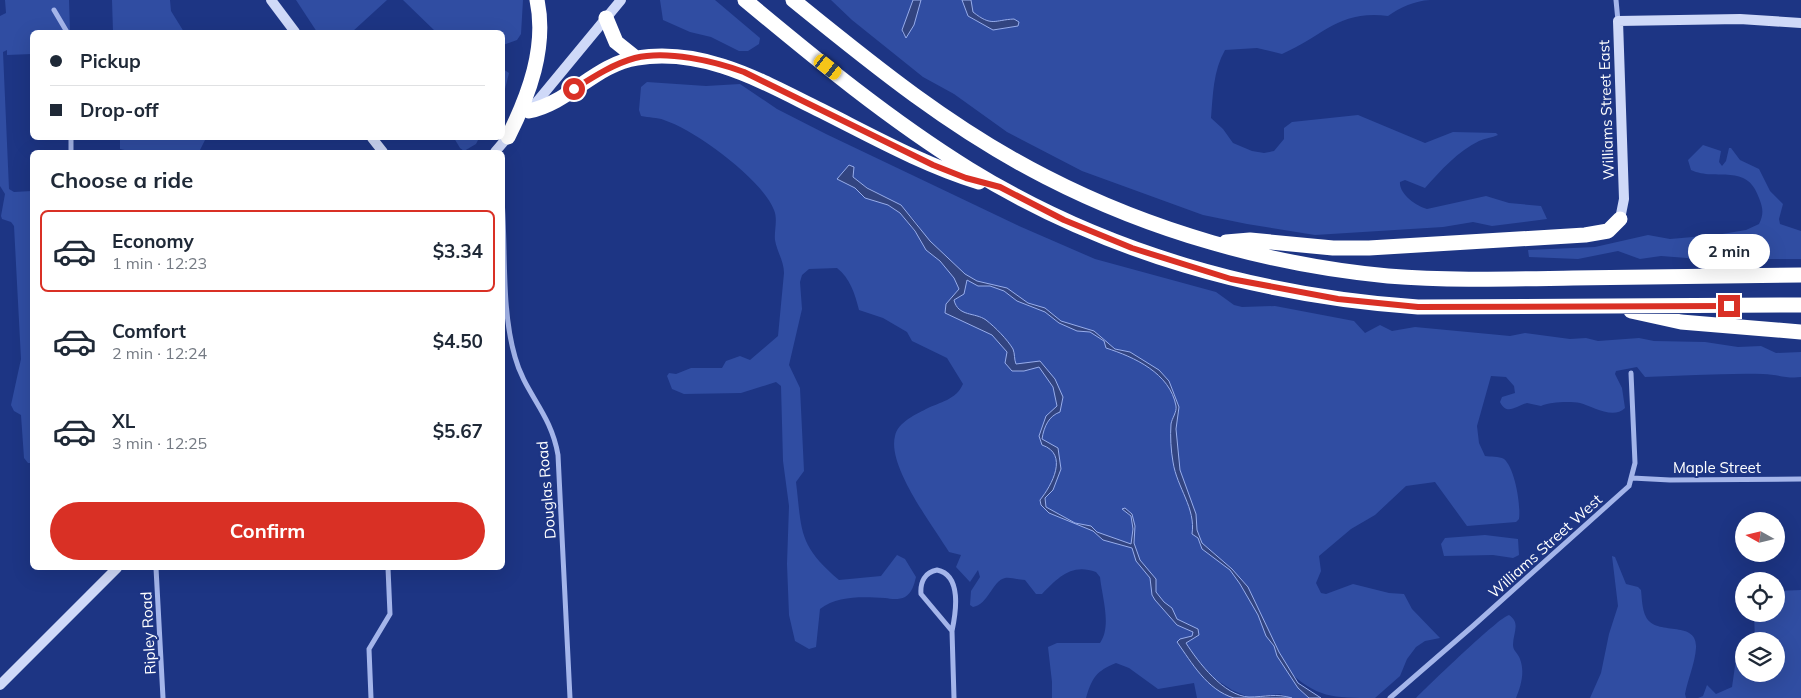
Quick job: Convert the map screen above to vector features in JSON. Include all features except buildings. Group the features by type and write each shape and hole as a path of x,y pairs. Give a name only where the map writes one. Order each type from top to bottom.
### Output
{"highway":[{"path":"508,137 526,96 538,53 540,22 537,0"},
{"path":"745,0 891,115 969,169 1064,220 1132,248 1198,270 1264,287 1338,299 1418,307 1801,305"},
{"path":"793,0 925,104 1016,161 1108,206 1216,244 1326,268 1417,278 1487,279 1801,275"},
{"path":"606,18 616,42 636,58"},
{"path":"529,111 546,106 593,77 636,58 683,58 730,67 933,165 966,178 1000,187"},
{"path":"1216,244 1250,240 1334,248 1405,246 1594,234 1608,231 1620,219"},
{"path":"1621,307 1651,317 1681,322 1801,332"}],"street":[{"path":"271,0 294,30"},
{"path":"498,150 621,0"},
{"name":"Williams Street East","path":"1616,0 1624,199 1620,219"},
{"path":"54,10 66,30"},
{"path":"1618,21 1740,19 1801,23"},
{"path":"374,140 382,150"},
{"name":"Douglas Road","path":"505,255 513,348 522,376 552,429 558,455 570,698"},
{"path":"1631,373 1635,458 1632,478"},
{"name":"Maple Street","path":"1632,478 1670,480 1801,479"},
{"name":"Williams Street West","path":"1390,698 1624,492 1632,478"},
{"path":"0,685 112,570"},
{"name":"Ripley Road","path":"156,570 164,698"},
{"path":"371,698 370,649 390,614 388,570"},
{"path":"952,631 921,594 922,582 932,571 947,573 953,582 955,611 952,631 954,698"}],"shaded area":[{"path":"5,0 69,0 70,30 30,30 30,54 7,55 7,50 3,52 9,189 14,192 30,191 30,463 24,458 21,415 14,411 11,405 21,359 14,226 11,222 2,219 1,216 5,194 0,186 0,16 6,13"},
{"path":"112,0 170,0 171,11 183,30 113,30"},
{"path":"296,0 387,0 354,30 316,30"},
{"path":"403,0 523,0 521,34 517,40 505,44 505,30 434,30"},
{"path":"660,0 715,0 760,38 759,44 748,51 739,51 711,37 690,32 663,20"},
{"path":"831,0 962,0 968,16 993,30 1018,26 1009,19 990,22 982,18 973,12 971,0 1430,0 1408,5 1388,16 1371,15 1344,21 1282,54 1257,48 1225,50 1216,75 1211,118 1223,129 1233,143 1252,151 1264,153 1274,151 1284,139 1284,128 1292,122 1358,115 1425,143 1453,132 1496,133 1498,135 1479,141 1464,150 1443,168 1425,188 1405,180 1400,182 1402,191 1413,202 1427,209 1486,196 1509,203 1541,206 1547,219 1492,226 1473,222 1443,227 1315,235 1203,215 1082,171 1007,132 954,94 923,77 852,20","holes":["915,18 906,37 902,33 903,27"]},
{"path":"913,0 921,0 914,25 906,38 902,30"},
{"path":"962,0 971,0 973,12 985,20 993,22 1014,19 1019,22 1018,26 993,30 968,16"},
{"path":"505,70 509,73 505,89"},
{"path":"647,82 706,86 740,84 777,109 826,134 1019,226 1095,259 1216,292 1234,305 1242,307 1275,306 1354,321 1365,333 1380,325 1392,331 1415,327 1510,336 1525,333 1570,339 1586,338 1598,341 1639,338 1654,341 1705,342 1738,347 1761,346 1776,353 1801,352 1801,377 1768,374 1719,374 1645,377 1637,367 1616,371 1615,374 1622,388 1625,408 1615,413 1571,402 1541,406 1527,403 1509,409 1500,402 1502,397 1515,393 1514,386 1506,377 1491,376 1477,426 1479,443 1485,456 1502,458 1508,464 1516,488 1519,519 1516,522 1467,526 1435,482 1406,486 1375,515 1351,529 1319,556 1321,571 1316,583 1321,593 1326,594 1353,584 1389,593 1404,594 1412,609 1440,638 1425,641 1416,647 1407,659 1400,676 1375,698 1347,698 1316,691 1297,679 1286,669 1298,688 1309,698 1292,698 1280,694 1248,697 1232,690 1215,679 1208,681 1213,687 1235,698 1197,698 1194,683 1158,689 1129,668 1116,663 1099,672 1090,685 1086,698 1052,698 1048,647 1057,643 1100,643 1104,636 1106,620 1100,577 1096,572 1087,570 1079,569 1072,571 1060,578 1042,594 1036,594 1025,580 1005,578 997,583 983,602 973,607 970,605 971,591 980,577 978,570 970,582 956,567 961,555 949,552 923,512 904,479 894,449 895,436 903,423 926,409 952,397 963,384 947,358 912,341 907,332 883,318 859,310 849,281 837,268 809,269 802,275 800,282 802,309 789,365 800,388 804,471 796,482 804,537 816,557 839,580 881,576 897,555 905,559 916,577 911,591 903,598 851,598 827,604 820,609 816,647 809,649 795,641 789,615 787,564 789,506 783,461 781,386 776,382 741,393 684,394 672,389 667,376 669,373 676,374 691,368 722,368 726,361 740,356 750,360 778,336 784,273 775,240 776,221 774,210 756,184 726,157 677,125 661,119 641,116 639,110 641,87","holes":["844,174 854,178 898,205 911,216 923,232 916,233 900,213 888,205 862,196 856,188 837,179"]},
{"path":"120,140 205,140 200,150 120,149"},
{"path":"455,140 478,140 476,144 466,150 460,148"},
{"path":"1703,145 1721,151 1719,162 1722,166 1726,161 1729,148 1731,148 1740,160 1759,169 1770,191 1783,204 1779,219 1780,224 1801,231 1801,259 1763,259 1751,255 1734,261 1722,260 1710,252 1700,259 1661,256 1640,259 1618,251 1578,259 1529,257 1528,250 1595,247 1648,235 1670,239 1716,235 1746,230 1759,224 1762,214 1761,205 1754,187 1747,180 1739,176 1701,173 1691,170 1688,160"},
{"path":"849,165 854,167 853,177 867,188 901,205 930,241 965,274 977,281 1007,288 1028,303 1045,308 1061,321 1094,331 1115,349 1130,352 1159,370 1169,381 1179,407 1176,429 1180,470 1196,514 1197,530 1202,543 1232,569 1248,587 1279,652 1298,683 1321,698 1309,698 1298,688 1277,656 1274,646 1266,636 1258,615 1240,584 1230,570 1202,549 1198,538 1192,534 1189,507 1178,481 1173,462 1171,429 1176,406 1172,394 1159,376 1128,356 1106,348 1104,341 1090,332 1077,331 1059,323 1045,312 1017,301 1004,291 990,286 978,286 967,280 964,294 954,300 963,312 986,320 1001,333 1013,349 1016,364 1040,361 1055,379 1063,397 1060,412 1048,422 1042,439 1058,448 1061,469 1053,490 1045,498 1046,507 1075,523 1091,526 1097,532 1131,544 1133,529 1131,516 1122,509 1125,508 1132,514 1135,526 1134,543 1140,560 1156,579 1156,592 1172,608 1177,619 1198,629 1199,635 1186,643 1197,659 1213,677 1230,691 1249,697 1281,696 1292,698 1234,698 1216,689 1201,675 1177,642 1180,639 1192,636 1193,632 1177,625 1155,600 1152,595 1150,578 1136,561 1132,548 1103,540 1093,531 1049,513 1041,505 1040,500 1056,470 1055,455 1050,449 1042,445 1039,436 1046,416 1057,406 1053,387 1039,367 1024,371 1012,371 1005,363 1007,352 992,335 945,313 946,304 959,289 954,278 940,261 926,250 915,231 900,213 888,205 865,198 855,188 837,179"},
{"path":"1485,535 1518,539 1519,555 1513,558 1493,555 1444,556 1441,544 1445,538"},
{"path":"1612,556 1615,557 1626,584 1638,587 1641,590 1644,611 1651,623 1684,631 1695,639 1696,648 1685,694 1686,698 1590,698 1601,673 1609,634 1618,606"},
{"path":"1801,590 1801,698 1698,698 1703,696 1707,685 1716,694 1732,687 1735,666 1735,682 1785,682 1785,632 1755,632 1754,622 1785,622 1785,591"},
{"path":"1509,615 1513,618 1516,625 1513,647 1520,659 1522,669 1521,684 1516,698 1416,698 1478,639"}],"route":[{"path":"574,89 614,66 636,58 667,56 699,60 730,67 744,72 933,165 966,178 1000,187 1098,235 1198,270 1264,287 1338,299 1418,307 1729,306"}]}
